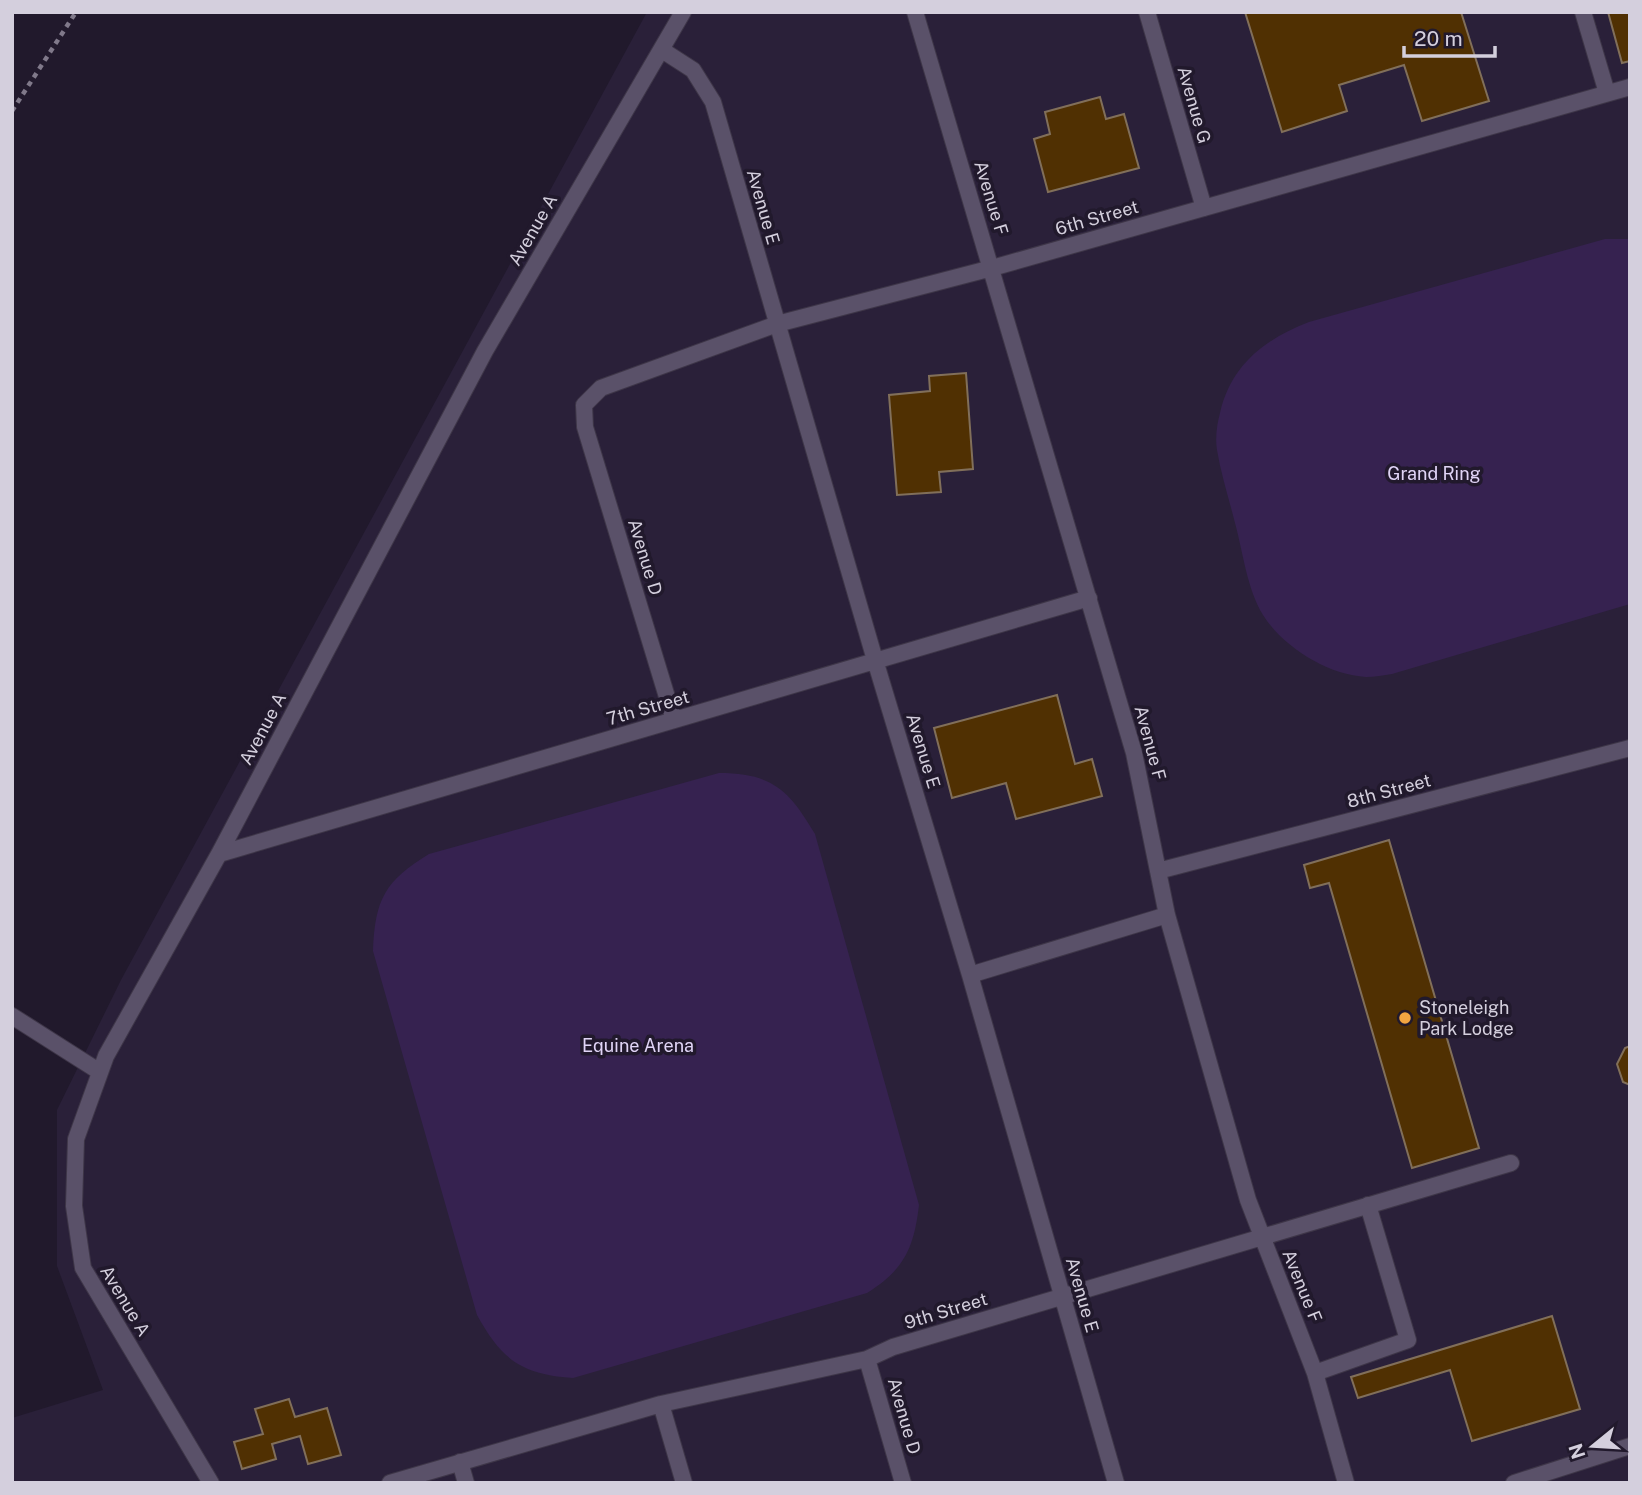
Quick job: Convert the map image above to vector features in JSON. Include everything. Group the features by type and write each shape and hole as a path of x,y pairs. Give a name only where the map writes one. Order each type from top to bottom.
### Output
{"lane":[{"name":"Avenue A","path":"211,1483 83,1268 74,1206 76,1139 106,1056 219,854 485,351 683,12"},
{"name":"Avenue F","path":"915,12 1134,753 1167,915 1248,1200 1315,1373 1346,1483"},
{"name":"Avenue G","path":"1147,12 1204,208"},
{"path":"1583,12 1607,93"},
{"name":"Avenue E","path":"662,50 693,70 713,102 875,660 970,975 1116,1483"},
{"name":"6th Street","path":"584,405 601,388 777,324 992,268 1630,87"},
{"name":"Avenue D","path":"584,405 585,428 674,720"},
{"name":"7th Street","path":"219,854 1089,598"},
{"name":"8th Street","path":"1158,872 1630,748"},
{"path":"970,975 1167,915"},
{"path":"12,1016 100,1072"},
{"name":"9th Street","path":"390,1483 661,1404 867,1359 893,1347 1062,1295 1511,1163"},
{"path":"1315,1373 1408,1340 1368,1205"},
{"name":"Avenue D","path":"867,1359 903,1483"},
{"path":"661,1404 684,1483"},
{"path":"1524,1481 1630,1447"},
{"path":"460,1462 467,1483"}],"path":[{"path":"12,111 76,12"}],"shaded area":[{"path":"647,12 1630,12 1630,1483 12,1483 12,1418 103,1390 57,1266 57,1110 121,980"}],"green space":[{"name":"Grand Ring","path":"1605,239 1630,239 1630,604 1379,676 1366,677 1337,671 1294,648 1272,627 1253,594 1219,459 1216,441 1219,417 1225,396 1241,368 1264,346 1309,322"},
{"name":"Equine Arena","path":"719,773 753,776 777,787 796,806 815,834 919,1205 914,1234 898,1266 890,1276 867,1293 573,1378 540,1373 526,1368 505,1354 477,1315 373,951 376,918 385,893 392,883 429,854"}],"building":[{"path":"1245,12 1461,12 1489,101 1422,121 1404,65 1339,85 1347,111 1282,132"},
{"path":"1608,12 1630,12 1630,61 1622,63"},
{"path":"1100,97 1106,119 1124,114 1139,168 1048,192 1034,139 1050,134 1045,112"},
{"path":"966,373 973,469 939,472 941,492 897,495 889,395 930,391 929,376"},
{"path":"1057,695 1075,764 1092,759 1102,796 1016,819 1006,783 952,798 934,728"},
{"name":"Stoneleigh Park Lodge","path":"1389,840 1479,1148 1412,1168 1329,883 1310,888 1304,865"},
{"path":"1630,1046 1630,1085 1623,1082 1617,1064 1625,1048"},
{"path":"1552,1316 1580,1409 1472,1441 1450,1370 1358,1398 1351,1377"},
{"path":"289,1399 295,1417 327,1408 341,1455 308,1464 300,1436 272,1444 276,1459 242,1469 234,1442 263,1434 255,1409"}],"place":[{"name":"Stoneleigh Park Lodge","path":"1405,1018"}]}
